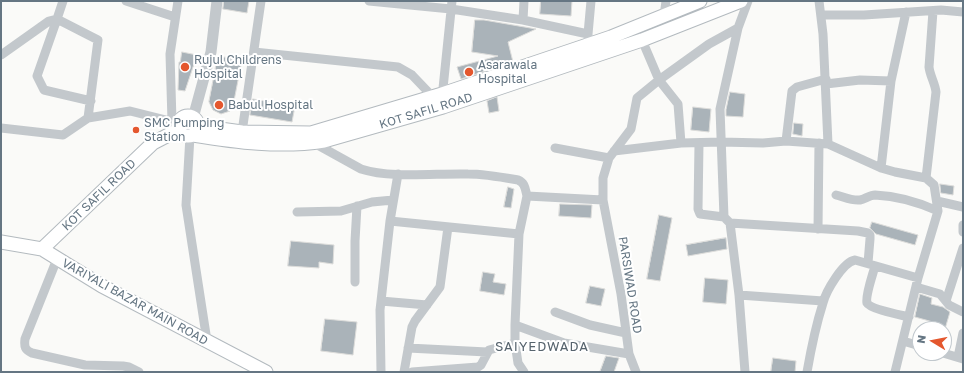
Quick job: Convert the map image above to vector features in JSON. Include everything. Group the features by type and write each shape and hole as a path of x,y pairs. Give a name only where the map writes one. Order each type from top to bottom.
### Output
{"main road":[{"name":"KOT SAFIL ROAD","path":"186,127 241,143 314,143 324,141 440,99 588,39 664,16 700,1"},
{"name":"KOT SAFIL ROAD","path":"42,250 153,143 186,127 242,132 311,133 590,58 642,40 741,1"},
{"name":"VARIYALI BAZAR MAIN ROAD","path":"1,242 42,250 102,286 266,372"}],"street":[{"path":"63,1 37,76 44,90 91,101"},
{"path":"126,1 176,17"},
{"path":"178,1 170,54 186,127 186,205 207,342"},
{"path":"186,127 211,52 218,1"},
{"path":"242,132 261,1"},
{"path":"369,1 451,5 523,20 588,39"},
{"path":"523,20 524,1"},
{"path":"590,58 588,39 591,1"},
{"path":"664,16 666,1"},
{"path":"745,372 739,295 727,220 720,109 738,28 748,1"},
{"path":"819,1 826,82 828,144"},
{"path":"440,99 451,5"},
{"path":"821,15 864,15 933,11 963,12"},
{"path":"926,178 936,92 928,68 933,11"},
{"path":"881,168 891,81 906,12"},
{"path":"1,55 49,21 57,19 98,40 88,118"},
{"path":"612,155 631,129 637,98 659,80 709,44 738,28"},
{"path":"642,40 659,80 678,104 681,143"},
{"path":"254,52 398,67 412,75 440,99"},
{"path":"786,141 792,91 797,87 826,82 860,80 891,81"},
{"path":"1,128 63,135 88,118 130,111 186,127"},
{"path":"555,148 612,155 681,143 763,143 786,141 819,143 828,144 881,168 926,178 934,185 938,211 918,278 895,372"},
{"path":"314,143 361,169 376,173 477,174 518,180 522,182 526,196 519,234 515,343 518,363 524,372"},
{"path":"818,228 819,143"},
{"path":"699,144 698,209 700,214 727,220 868,233 870,235 871,265 867,304 877,309 909,317"},
{"name":"PARSIWAD ROAD","path":"612,155 603,178 604,200 622,294 629,354 636,372"},
{"path":"381,372 381,301 390,221 398,174"},
{"path":"836,195 853,200 860,200 873,195 907,199 938,211"},
{"path":"526,196 604,200"},
{"path":"297,212 341,211 372,202 393,200"},
{"path":"937,201 963,207"},
{"path":"355,282 357,206"},
{"path":"390,221 519,234"},
{"path":"963,226 963,232"},
{"path":"404,372 415,321 438,291 441,283 448,227"},
{"path":"946,301 963,248"},
{"path":"57,259 25,339 24,346 26,350 32,353 85,365 129,367 139,372"},
{"path":"807,372 823,301 841,270 847,263 855,260 918,278"},
{"path":"916,287 936,292 943,296 949,305 963,312"},
{"path":"739,295 823,301"},
{"path":"381,301 427,305"},
{"path":"555,312 590,325 626,333"},
{"path":"515,324 564,343 629,354"},
{"path":"961,358 963,333"},
{"path":"903,341 912,344"},
{"path":"412,372 481,368 487,352 492,348 515,343"},
{"path":"408,348 487,352"}],"building":[{"path":"224,1 249,1 247,13 223,9"},
{"path":"541,1 572,1 571,16 540,14"},
{"path":"475,20 484,20 536,29 508,42 513,62 461,79 457,67 498,56 472,52"},
{"path":"182,52 197,55 185,91 178,90 179,62"},
{"path":"218,56 242,60 233,106 230,111 221,114 213,110 209,102"},
{"path":"730,92 745,94 743,117 726,116"},
{"path":"497,97 499,111 489,113 487,101"},
{"path":"253,99 295,106 292,122 250,115"},
{"path":"693,107 711,109 709,132 691,130"},
{"path":"794,123 803,124 802,136 793,134"},
{"path":"940,184 954,186 953,195 941,193"},
{"path":"508,187 514,189 511,208 504,207"},
{"path":"560,204 592,205 591,218 559,216"},
{"path":"659,215 672,218 660,281 647,279"},
{"path":"872,222 918,235 915,245 876,234 870,228"},
{"path":"726,238 727,249 688,256 686,245"},
{"path":"291,241 334,245 333,264 319,262 319,268 288,266"},
{"path":"483,272 495,274 493,282 506,284 504,295 480,291"},
{"path":"705,278 728,280 726,304 703,302"},
{"path":"590,286 605,289 601,306 586,303"},
{"path":"920,294 932,298 931,304 943,307 950,312 947,321 929,321 915,317"},
{"path":"325,319 357,322 353,355 321,351"},
{"path":"606,356 619,358 614,372 600,372"},
{"path":"773,358 796,361 795,372 771,372"}],"place":[{"name":"Rujul Childrens Hospital","path":"185,67"},
{"name":"Asarawala Hospital","path":"469,72"},
{"name":"Babul Hospital","path":"219,105"},
{"name":"SMC Pumping Station","path":"136,130"}],"district":[{"name":"SAIYEDWADA","path":"542,347"}]}
